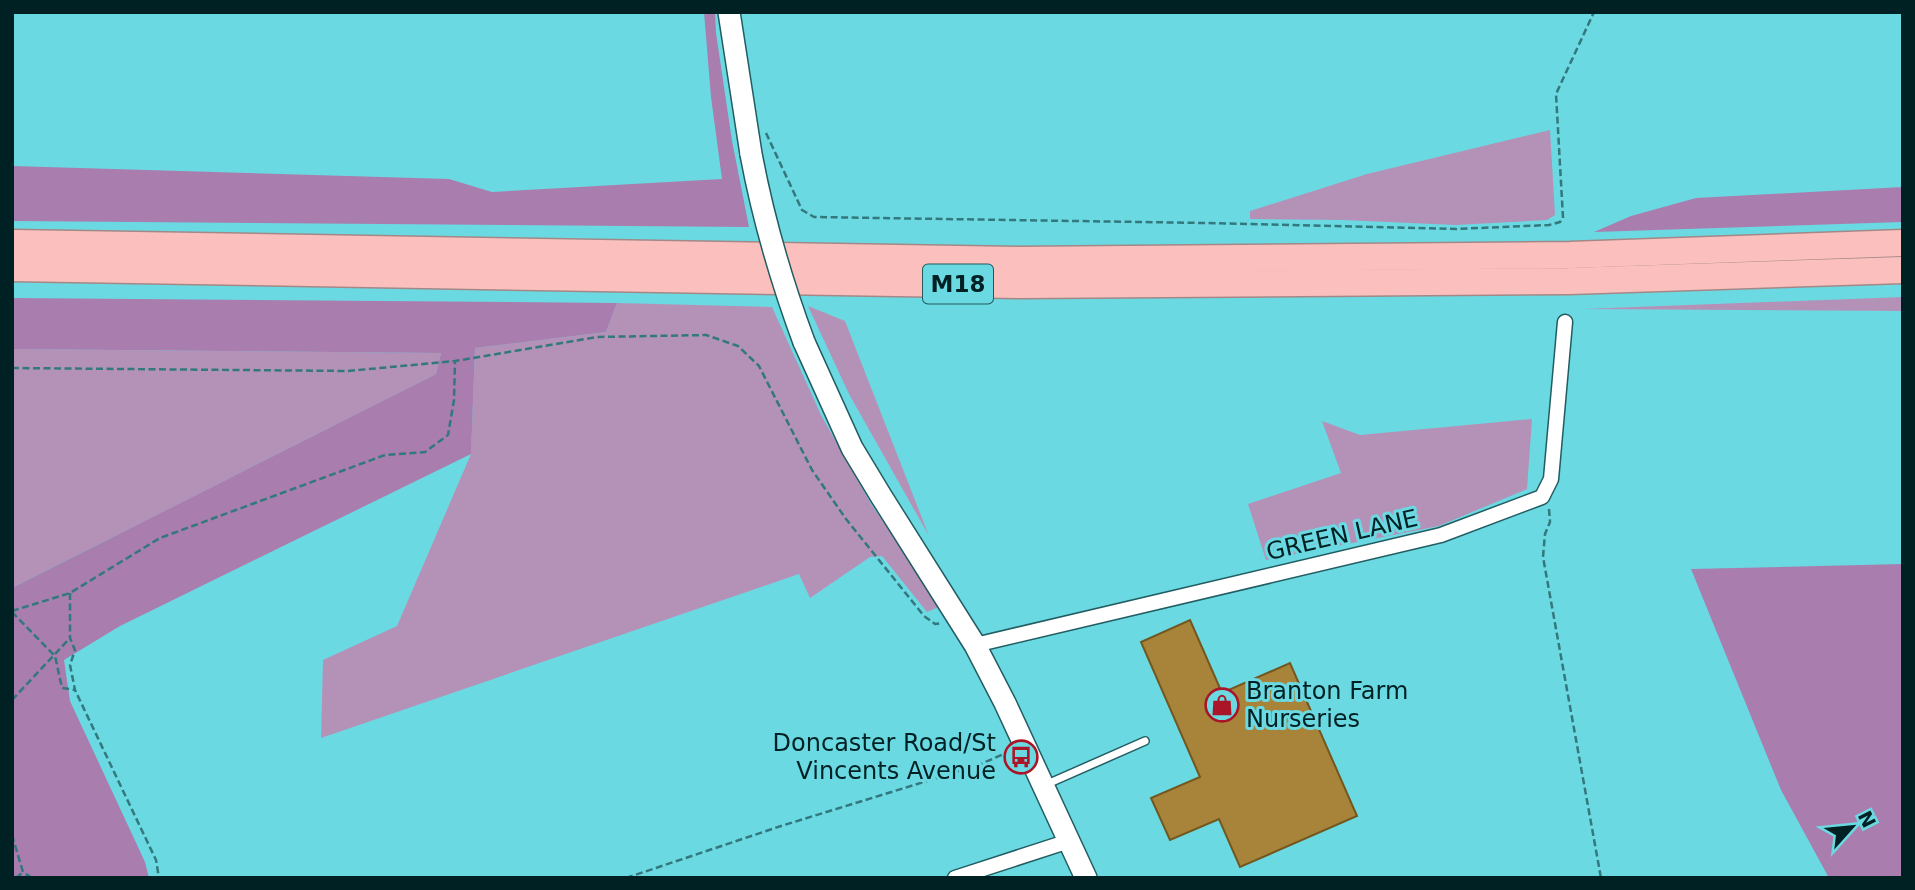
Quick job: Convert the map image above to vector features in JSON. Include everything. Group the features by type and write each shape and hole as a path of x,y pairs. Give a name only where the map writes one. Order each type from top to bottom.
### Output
{"highway":[{"name":"M18","path":"12,243 1018,260 1570,255 1903,243"},
{"name":"M18","path":"12,268 1019,285 1569,281 1903,270"}],"main road":[{"path":"729,12 758,194 772,248 804,342 852,447 975,645 1005,703 1086,878"}],"street":[{"path":"1542,497 1551,478 1565,322"},
{"name":"GREEN LANE","path":"975,645 1441,535 1542,497"},
{"path":"956,878 1069,841"}],"lane":[{"path":"1044,786 1145,741"}],"path":[{"path":"747,130 760,128 768,134 802,210 814,217 1456,229 1549,225 1560,222 1563,218 1556,94 1594,12"},
{"path":"12,368 348,371 455,361 597,337 706,335 738,346 760,366 812,470 846,519 924,616 935,624 959,620"},
{"path":"75,690 62,688 55,656 12,612 70,593 160,538 385,455 425,452 448,435 454,400 455,361"},
{"path":"1542,497 1549,506 1550,522 1545,534 1544,557 1601,878"},
{"path":"70,593 70,638 75,650 69,665 75,690 156,860 159,878"},
{"path":"12,700 70,638"},
{"path":"626,878 794,822 979,765 1008,751"},
{"path":"12,835 23,872 32,878"},
{"path":"16,878 23,872"}],"shaded area":[{"path":"704,12 715,12 732,141 749,227 12,221 12,166 449,179 492,192 722,179 711,97"},
{"path":"1550,130 1555,215 1547,220 1456,225 1250,219 1250,211 1367,174"},
{"path":"1903,187 1903,222 1594,232 1631,216 1696,198"},
{"path":"1903,297 1903,311 1583,309"},
{"path":"12,298 617,303 606,332 475,348 471,454 120,626 64,660 70,701 145,862 149,878 12,878 12,588 436,374 441,353 12,349"},
{"path":"617,303 772,307 821,415 871,504 941,606 927,612 882,556 870,557 810,598 799,574 321,738 323,660 397,626 471,454 475,348 606,332"},
{"path":"808,306 845,321 929,536 849,394"},
{"path":"12,349 441,353 436,374 12,588"},
{"path":"1532,419 1527,489 1439,526 1266,560 1248,504 1341,473 1322,421 1360,435"},
{"path":"1903,564 1903,878 1829,878 1781,790 1691,569"}],"building":[{"path":"1190,620 1222,693 1290,663 1357,816 1240,867 1219,819 1170,840 1151,798 1200,777 1141,642"}],"place":[{"name":"Branton Farm Nurseries","path":"1222,705"},
{"name":"Doncaster Road/St Vincents Avenue","path":"1021,757"}]}
